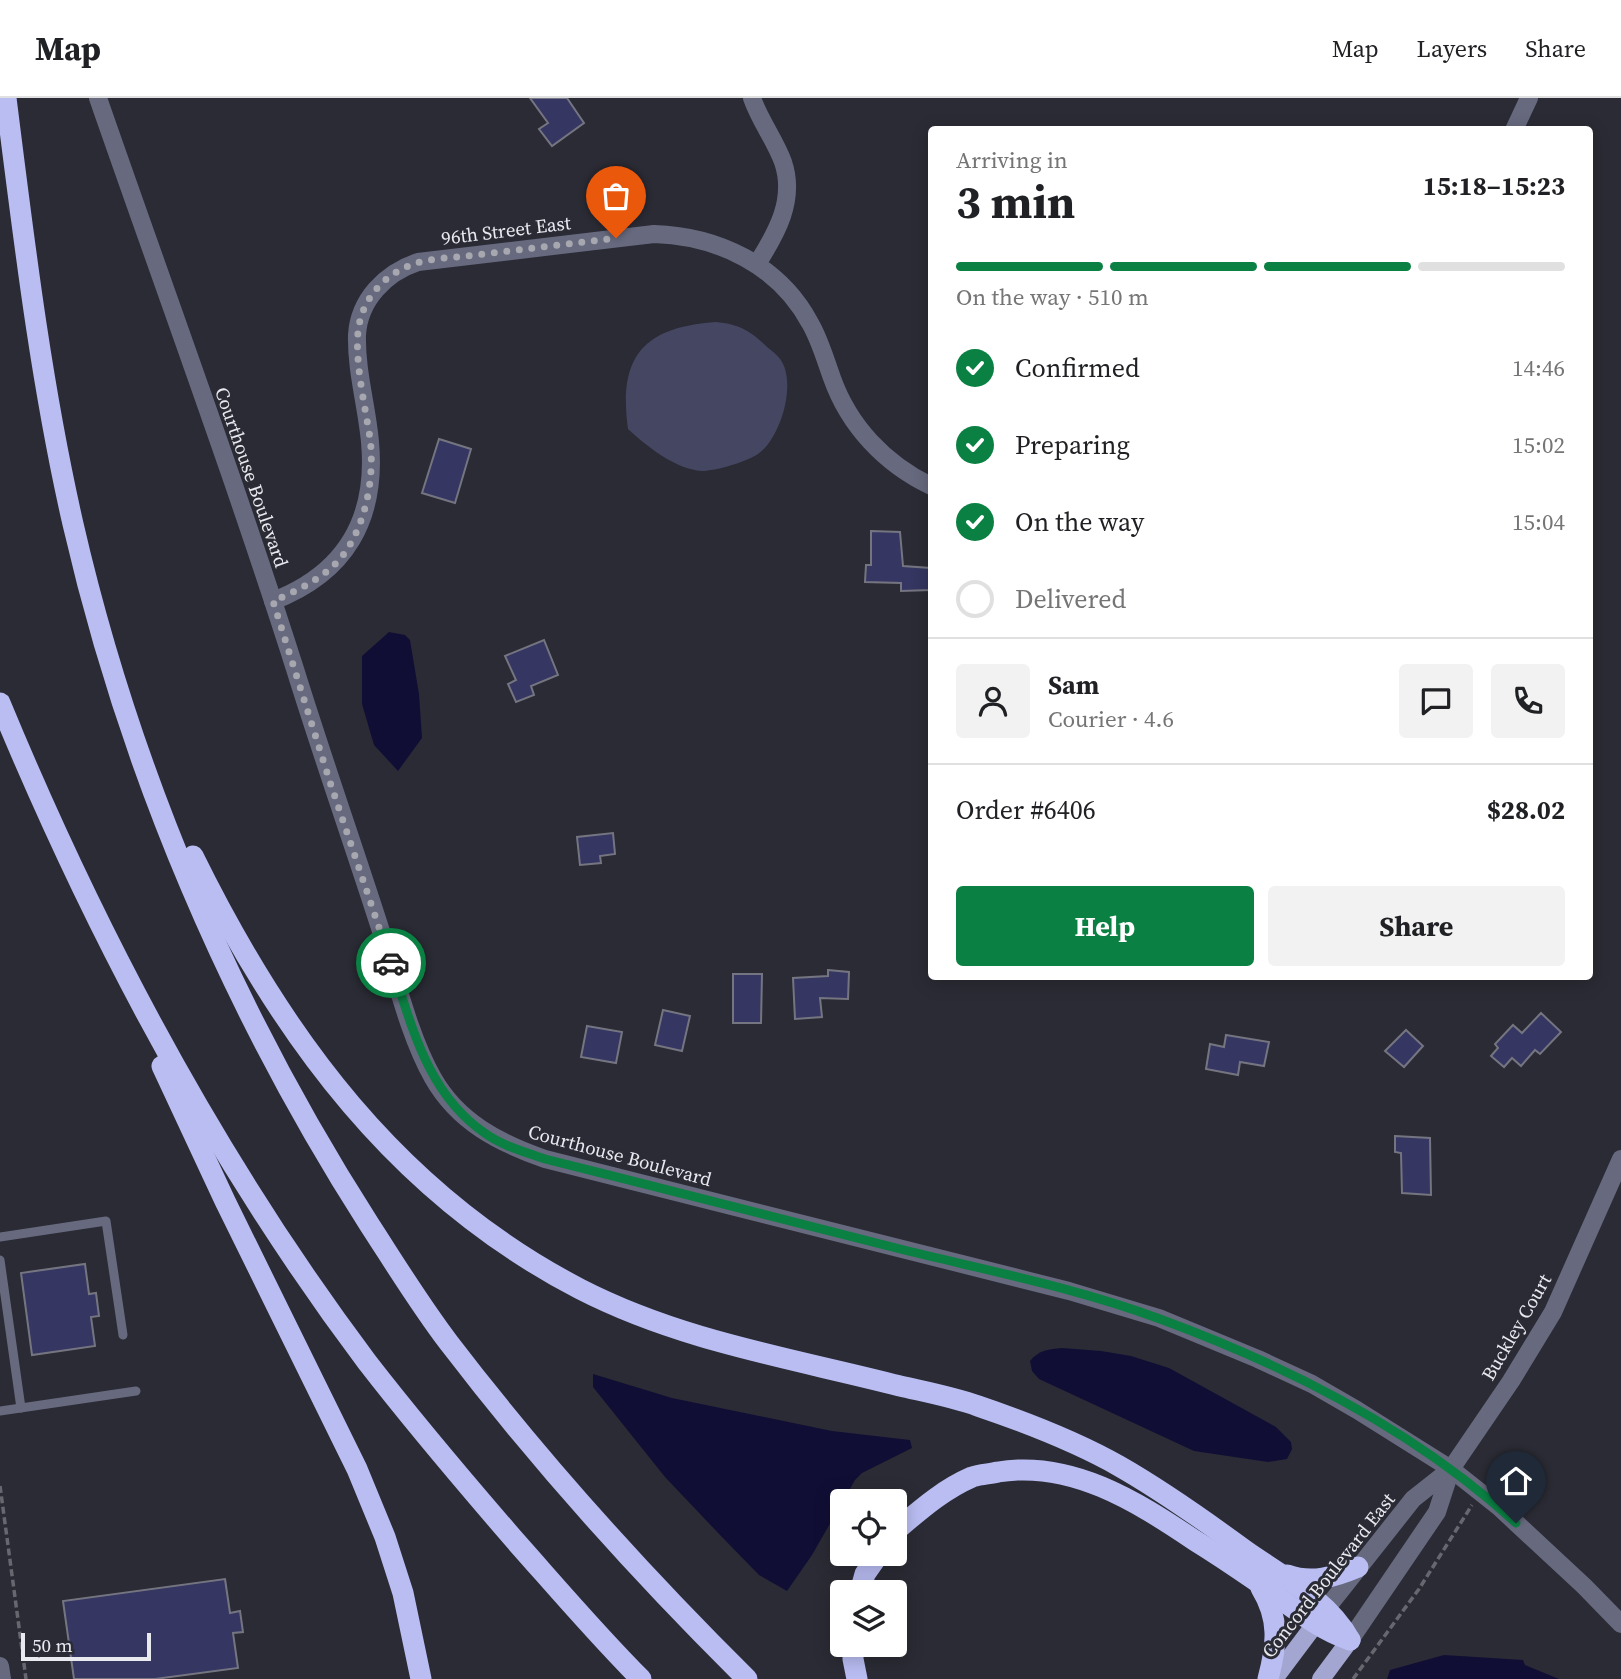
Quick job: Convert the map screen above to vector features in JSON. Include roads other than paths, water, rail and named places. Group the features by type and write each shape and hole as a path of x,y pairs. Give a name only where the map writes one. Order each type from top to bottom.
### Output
{"highway":[{"path":"6,98 28,271 57,446 91,595 140,751 203,913 273,1062 322,1149 405,1280 449,1342 562,1481 684,1616 747,1679"},
{"path":"0,703 33,783 130,981 237,1171 307,1277 412,1420 555,1586 641,1679"},
{"path":"140,751 236,939 319,1068 390,1149 431,1189 480,1227 539,1266 582,1290 646,1319 716,1342 975,1404 1049,1433 1116,1465 1187,1509 1264,1575 1321,1617 1331,1633 1350,1640"},
{"path":"90,901 168,1080 366,1492 385,1537 403,1593 421,1679"},
{"path":"907,1521 935,1497 974,1476 1015,1469 1047,1472 1085,1479 1118,1493 1264,1575 1313,1580 1342,1574 1358,1567"},
{"path":"1264,1575 1276,1623 1276,1649 1269,1679"},
{"path":"853,1657 857,1679"}],"main road":[{"name":"Concord Boulevard East","path":"1275,1679 1321,1617"},
{"path":"1321,1679 1350,1640"}],"street":[{"name":"Courthouse Boulevard","path":"98,98 273,601 330,782 423,1055 432,1077 466,1118 487,1135 545,1159 1069,1291 1158,1318 1258,1359 1312,1384 1451,1469 1584,1586 1621,1624"},
{"path":"752,98 783,161 787,188 777,232 757,264"},
{"path":"1516,126 1529,98"},
{"name":"96th Street East","path":"273,601 297,591 332,566 346,550 361,520 371,465 357,335 365,305 384,280 418,262 654,234 684,236 716,243 757,264 783,286 804,312 818,337 839,397 858,428 892,463 928,484"},
{"name":"Buckley Court","path":"1451,1469 1551,1316 1621,1159"},
{"path":"1350,1640 1437,1512 1451,1469"},
{"name":"Concord Boulevard East","path":"1321,1617 1413,1499 1451,1469"},
{"path":"0,1666 2,1679"}],"lane":[{"path":"0,1237 106,1220 123,1335"},
{"path":"0,1260 21,1408"},
{"path":"0,1411 136,1391"}]}
